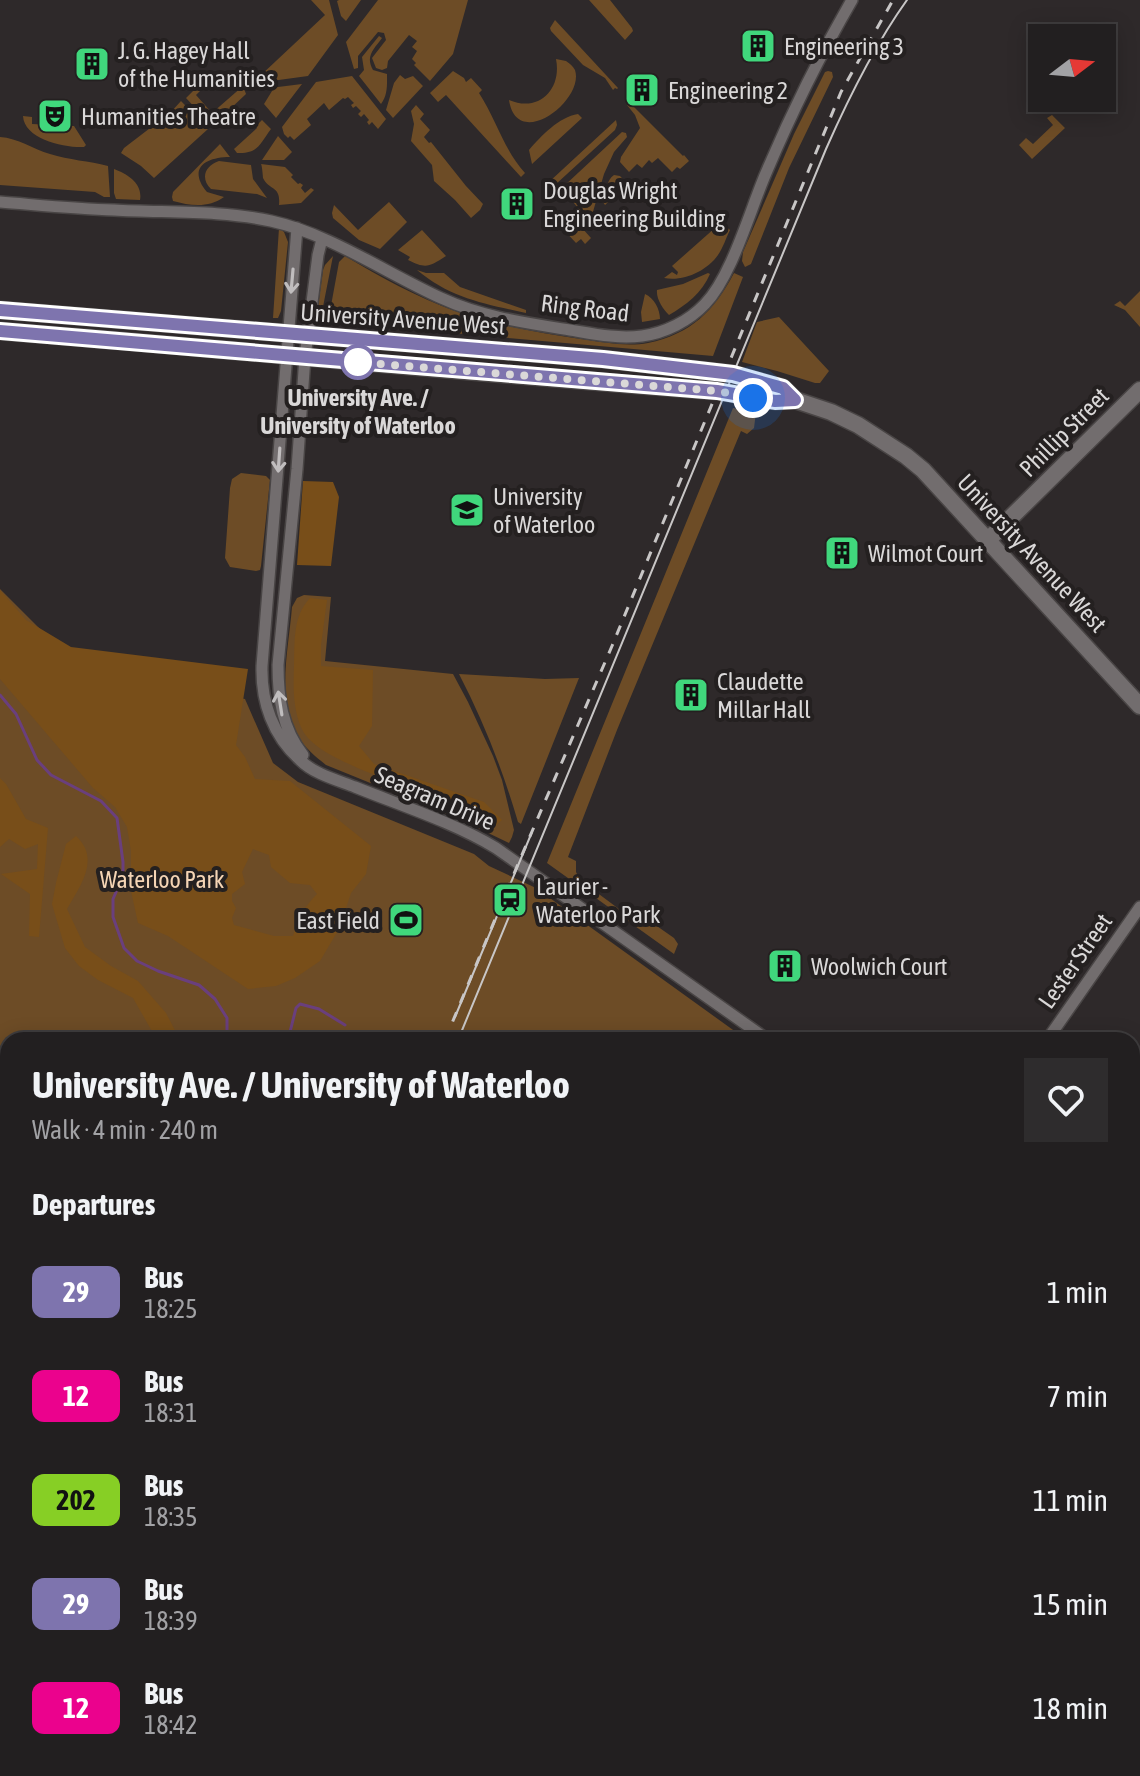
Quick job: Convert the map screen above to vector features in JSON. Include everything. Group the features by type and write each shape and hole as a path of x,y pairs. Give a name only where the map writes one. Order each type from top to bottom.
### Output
{"main road":[{"name":"University Avenue West","path":"0,310 603,359 724,373 783,388 795,400"},
{"name":"University Avenue West","path":"0,331 717,391 775,401 795,400 846,419 923,470 1140,706"},
{"name":"Phillip Street","path":"987,541 1140,390"}],"street":[{"name":"Ring Road","path":"0,202 253,217 297,228 476,312 617,337 643,336 671,328 705,304 718,286 802,95 852,0"},
{"path":"287,334 297,228"},
{"path":"316,770 301,753 283,718 278,693 278,665 307,336 322,239"},
{"name":"Seagram Drive","path":"287,334 262,682 269,715 286,747 302,763 316,770 484,841 757,1032"},
{"name":"Lester Street","path":"1053,1032 1140,907"}],"green space":[{"path":"311,0 329,0 338,35 308,76 264,82 260,76 325,15"},
{"path":"339,0 361,0 346,21 341,16"},
{"path":"378,0 468,0 453,54 430,81 414,65 416,63 412,59 417,51 412,47 417,41 409,35 388,61 387,68 382,70 376,68 372,58 386,40 384,33 378,32 358,56 358,68 354,69 346,42"},
{"path":"589,0 610,0 633,31 625,40"},
{"path":"555,20 617,89 613,90 605,78 583,65 551,31"},
{"path":"379,36 382,38 370,61 373,70 387,74 386,93 381,104 359,76 364,70 362,57"},
{"path":"556,59 566,61 575,70 570,95 549,116 524,121 515,115 509,100 530,103 546,96 555,80"},
{"path":"453,71 466,82 471,78 482,90 479,93 511,154 525,173 521,177 446,95 438,102 430,93"},
{"path":"828,71 832,72 833,77 789,168 751,264 745,267 743,252 794,134"},
{"path":"400,75 405,79 413,76 423,86 393,118 386,110 394,83"},
{"path":"352,76 386,119 378,129 372,122 369,125 364,114 361,117 358,114 361,111 356,106 353,108 351,105 354,103 348,97 329,110 324,103 307,119 311,125 294,140 284,134 282,127 316,82"},
{"path":"200,84 204,87 196,95 212,113 243,86 246,94 212,126 186,98"},
{"path":"302,84 276,118 264,104 272,91 270,88"},
{"path":"181,101 208,129 154,178 121,153"},
{"path":"628,101 689,161 680,169 677,167 672,172 658,158 652,163 649,160 642,168 637,164 629,172 620,162 640,128 627,105"},
{"path":"416,105 424,114 420,119 430,130 424,137 483,204 471,218 434,181 432,165 411,141 414,124 411,111"},
{"path":"578,114 582,118 532,164 529,150 557,123"},
{"path":"1052,115 1065,128 1032,159 1019,145 1026,138 1033,144 1053,125 1047,118"},
{"path":"23,116 32,117 32,124 74,126 86,145 56,144 37,136 25,124"},
{"path":"262,120 271,129 261,144 249,152 237,153 234,149"},
{"path":"616,120 615,130 555,185 549,182"},
{"path":"622,132 627,137 614,152 604,174 590,222 562,189"},
{"path":"278,136 292,152 284,160 262,160"},
{"path":"0,137 57,156 108,166 110,197 95,192 0,185"},
{"path":"220,144 230,157 207,162 199,170 199,176 207,192 224,197 200,205 173,201 173,192"},
{"path":"219,161 251,165 253,179 267,198 211,189 206,173 210,166"},
{"path":"261,164 285,167 298,184 303,185 301,188 305,193 311,188 314,190 301,203 279,205 278,194 263,178"},
{"path":"114,169 133,180 139,189 140,200 116,199"},
{"path":"614,175 620,176 632,189 626,194 621,190 605,205 606,187"},
{"path":"389,202 407,222 380,249 359,240 333,218 334,205 358,230"},
{"path":"573,218 591,238 585,244 581,239 576,243 562,228"},
{"path":"724,224 730,230 720,252 708,266 687,277 664,278 672,272 677,275 672,266 716,227 718,229"},
{"path":"279,228 288,242 281,311 278,318 273,318"},
{"path":"422,230 446,256 427,266 408,260 410,257 398,250"},
{"path":"333,256 320,322 317,314 323,270"},
{"path":"345,256 413,293 470,316 533,331 623,344 648,343 677,334 700,319 718,299 734,273 743,277 713,356 328,322 339,262"},
{"path":"417,270 444,273 460,287 526,310 526,313 455,294"},
{"path":"708,273 707,281 698,293 669,315 660,304 657,290 683,284"},
{"path":"1140,291 1140,327 1125,310 1114,305 1120,301 1125,306"},
{"path":"645,294 656,304 660,319 642,322"},
{"path":"779,317 829,371 820,383 742,362 757,322"},
{"path":"733,408 756,412 754,428 747,434 741,431 568,857 576,861 580,880 619,909 644,917 674,938 678,944 674,954 547,863"},
{"path":"241,473 266,476 270,480 261,566 256,571 230,567 225,558 230,488 232,479"},
{"path":"303,481 333,482 339,497 331,566 297,565"},
{"name":"Waterloo Park","path":"0,589 75,664 245,699 273,763 298,782 474,854 489,866 536,888 736,1032 0,1032"},
{"path":"0,590 26,620 71,647 248,669 236,745 255,779 290,781 371,846 366,874 351,893 339,929 320,961 295,978 276,986 248,989 168,936 138,923 131,891 131,851 127,827 115,807 93,788 0,679","holes":["253,849 269,855 271,867 290,883 310,885 317,894 302,914 293,936 274,936 234,925 232,918 236,908 232,894 245,884 242,872"]},
{"path":"304,595 331,597 325,661 453,674 502,780 514,830 509,843 459,819 326,765 305,746 292,724 285,692 292,607 297,598"},
{"path":"310,598 327,600 321,666 373,670 372,726 359,746 374,764 484,802 502,820 496,825 462,806 367,772 328,753 308,738 299,723 294,676 297,622"},
{"path":"459,674 579,678 521,824 485,728"},
{"path":"0,778 26,819 48,828 39,937 29,936 30,894 1,874 37,869 38,844 25,849 9,839 0,847"},
{"path":"76,836 87,854 86,872 67,909 85,947 138,981 166,1013 176,1032 152,1032 133,998 98,980 79,966 65,948 52,904 66,844"}],"waterway":[{"path":"0,695 16,714 37,760 51,775 101,801 117,818 123,876 113,899 113,917 124,948 137,961 199,985 215,999 227,1018 227,1032"},
{"path":"290,1032 296,1008 300,1004 319,1009 345,1025"}],"tram line":[{"path":"461,1032 826,149 863,72 907,0"},
{"path":"455,1017 532,832"}],"railway":[{"path":"448,1032 841,92 893,0"}],"bus line":[{"name":"29","path":"0,310 695,369 783,388 795,400 775,401 717,391 0,331"}],"place":[{"name":"Engineering 3","path":"758,46"},
{"name":"J. G. Hagey Hall of the Humanities","path":"92,64"},
{"name":"Engineering 2","path":"642,90"},
{"name":"Humanities Theatre","path":"55,116"},
{"name":"Douglas Wright Engineering Building","path":"517,204"},
{"name":"University Ave. / University of Waterloo","path":"358,362"},
{"name":"University of Waterloo","path":"467,510"},
{"name":"Wilmot Court","path":"842,553"},
{"name":"Claudette Millar Hall","path":"691,695"},
{"name":"Laurier - Waterloo Park","path":"510,900"},
{"name":"East Field","path":"406,920"},
{"name":"Woolwich Court","path":"785,966"}],"route":[{"path":"358,362 355,362 717,391 753,398"}]}
